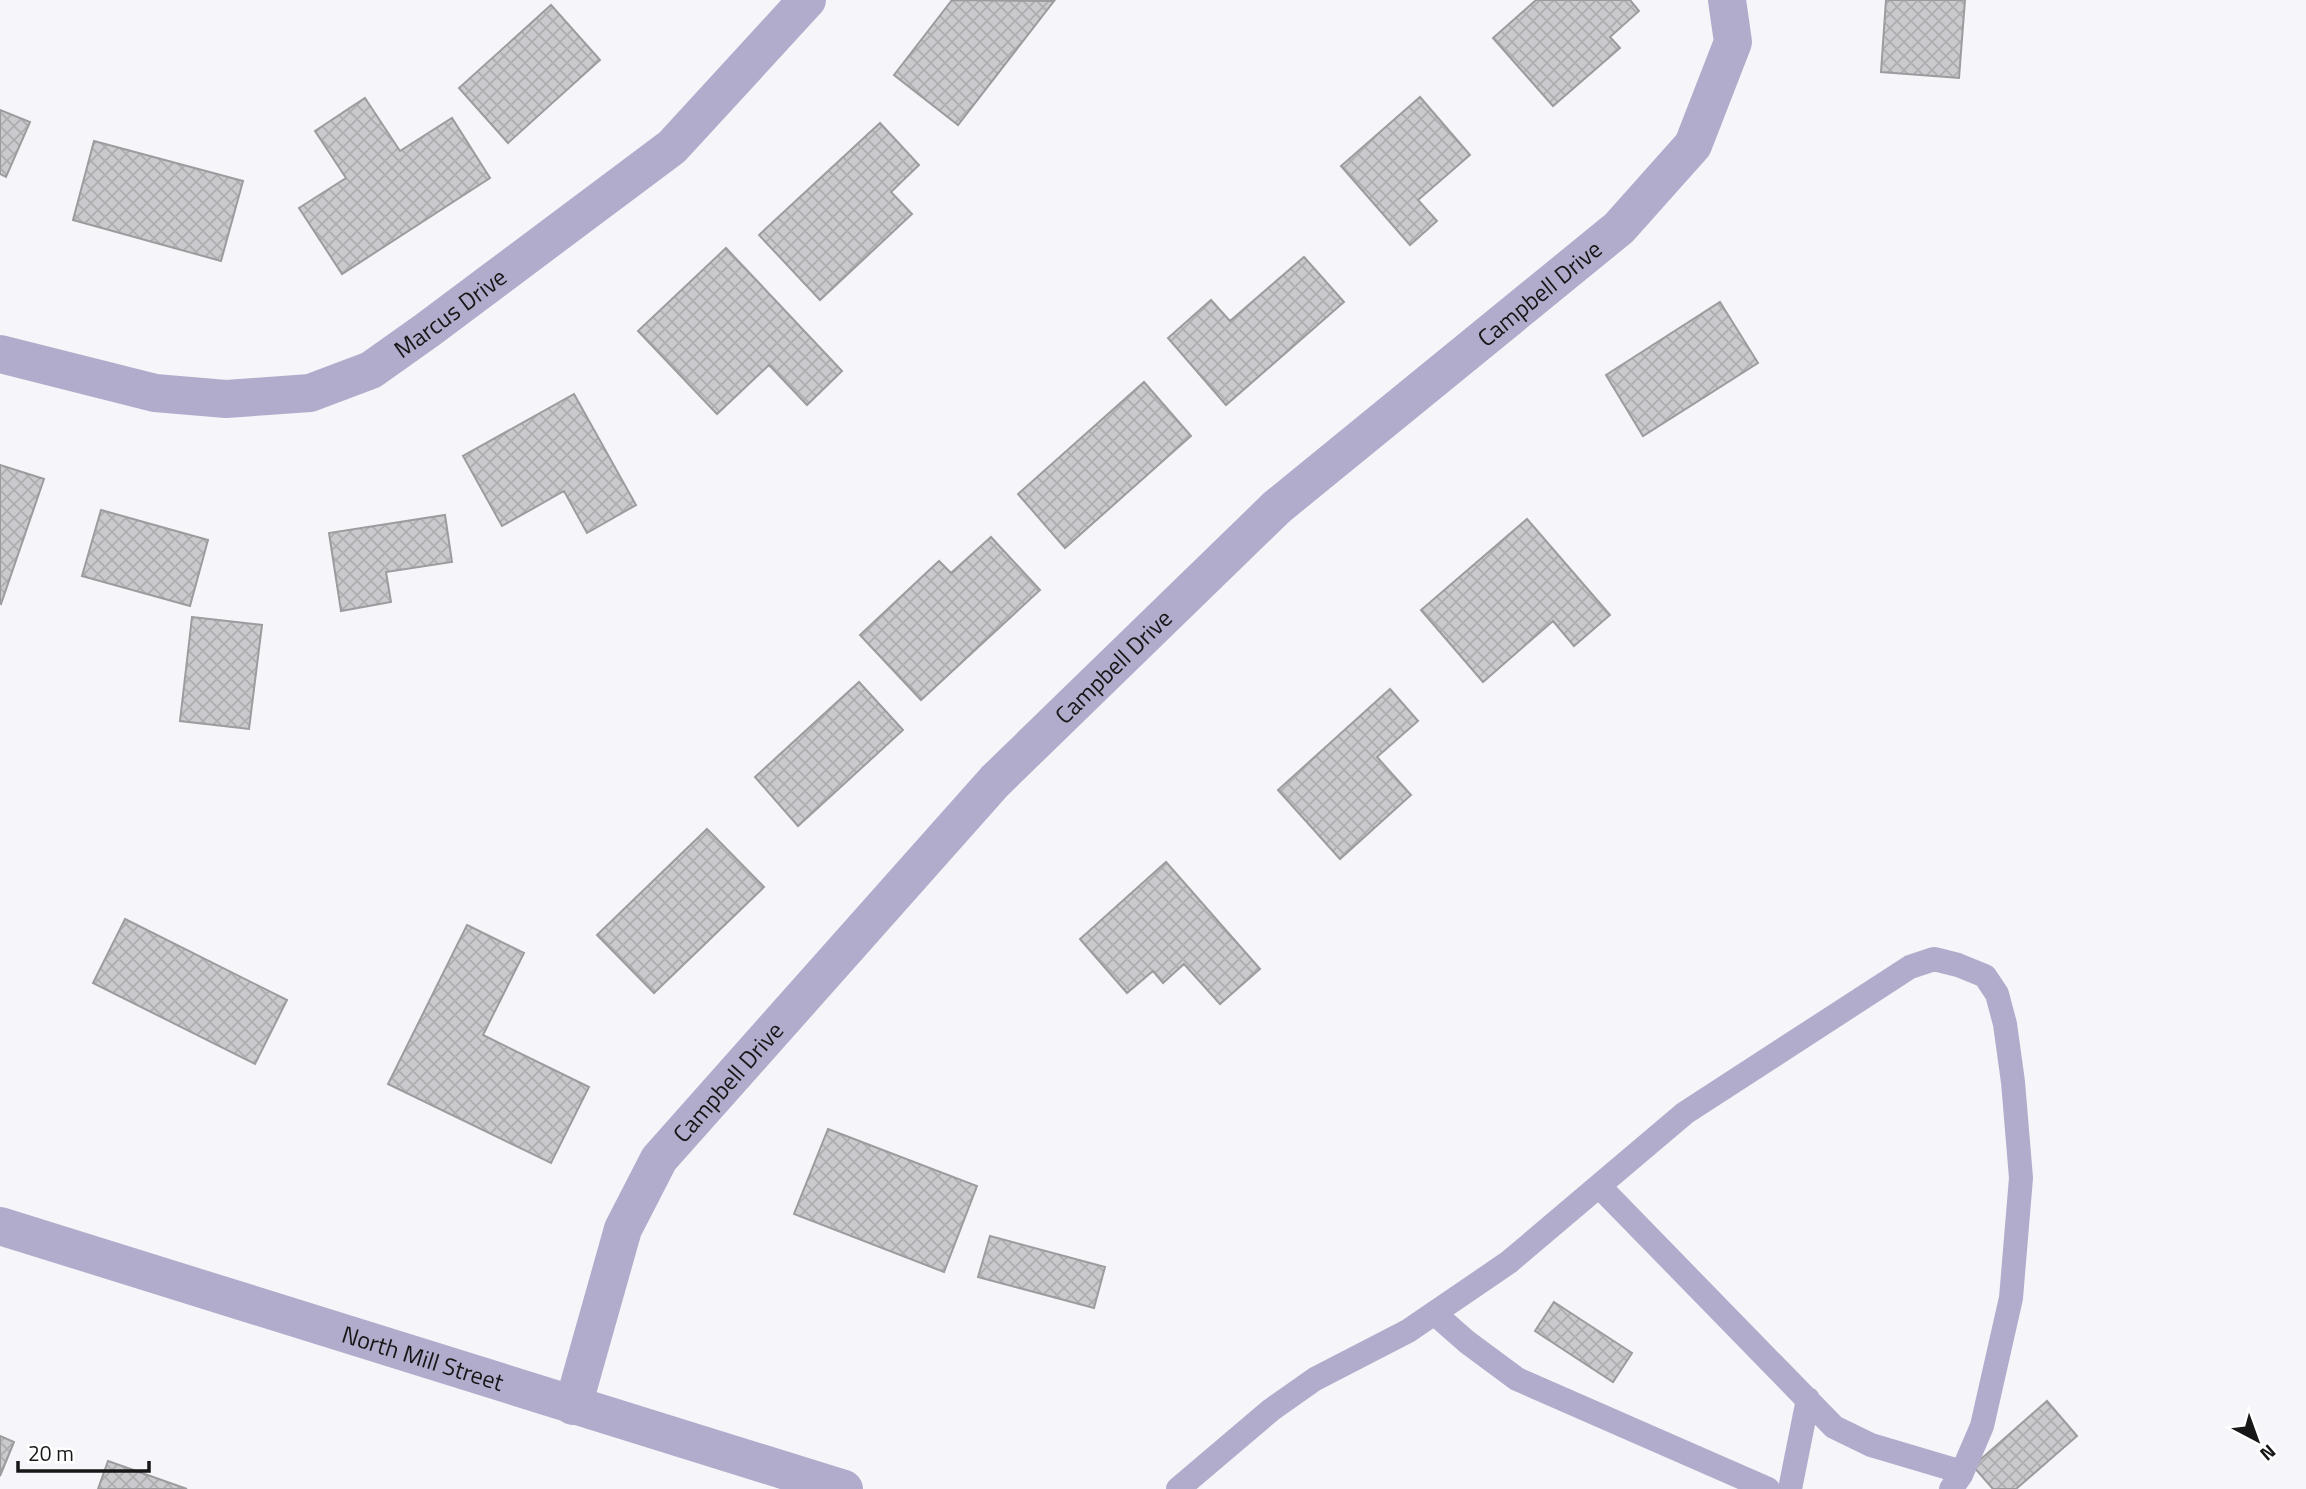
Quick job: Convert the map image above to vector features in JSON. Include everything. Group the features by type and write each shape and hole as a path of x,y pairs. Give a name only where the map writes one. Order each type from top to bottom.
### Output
{"street":[{"name":"Marcus Drive","path":"0,354 155,393 226,399 310,393 370,370 671,147 807,0"},
{"name":"Campbell Drive","path":"573,1406 623,1230 659,1159 995,780 1277,507 1619,228 1693,145 1733,42 1727,0"},
{"name":"North Mill Street","path":"0,1226 845,1489"}],"lane":[{"path":"1178,1489 1271,1410 1315,1379 1408,1331 1509,1262 1685,1113 1910,967 1934,959 1985,976 1997,994 2005,1024 2014,1082 2021,1178 2011,1298 1982,1426 1957,1480 1871,1446 1834,1427 1600,1187"},
{"path":"1434,1314 1517,1379 1768,1489"},
{"path":"1790,1489 1808,1399"}],"building":[{"path":"952,0 1054,1 958,125 894,75"},
{"path":"1536,0 1630,0 1639,11 1610,37 1620,48 1553,106 1493,38"},
{"path":"1886,0 1965,0 1959,78 1881,72"},
{"path":"551,5 600,60 508,143 459,88"},
{"path":"1420,97 1470,155 1418,200 1437,221 1410,245 1341,166"},
{"path":"365,98 400,151 452,118 490,178 342,274 299,208 346,178 315,131"},
{"path":"0,110 30,122 6,177 0,174"},
{"path":"880,123 919,165 891,192 912,214 820,300 759,235"},
{"path":"94,141 243,181 221,261 73,220"},
{"path":"726,248 842,371 807,405 769,365 717,414 638,331"},
{"path":"1304,257 1344,302 1226,405 1168,338 1211,300 1230,321"},
{"path":"1720,302 1758,363 1643,436 1606,375"},
{"path":"1144,382 1191,436 1065,548 1018,494"},
{"path":"574,394 636,505 587,533 564,491 502,526 463,456"},
{"path":"0,465 44,479 1,604 0,603"},
{"path":"101,510 208,540 190,606 82,576"},
{"path":"445,515 452,562 386,572 391,602 341,611 329,533"},
{"path":"1527,519 1610,615 1574,646 1553,621 1483,682 1421,610"},
{"path":"991,537 1040,590 921,700 860,635 939,561 951,573"},
{"path":"192,617 262,625 249,729 180,721"},
{"path":"859,682 903,730 798,826 755,777"},
{"path":"1390,689 1418,721 1377,757 1411,795 1340,859 1278,790"},
{"path":"707,829 764,887 654,993 597,935"},
{"path":"1166,862 1260,969 1220,1004 1184,964 1163,983 1153,971 1127,993 1080,939"},
{"path":"125,919 287,1000 255,1064 93,983"},
{"path":"467,925 524,953 483,1035 589,1087 551,1163 388,1084"},
{"path":"828,1129 977,1186 944,1272 794,1214"},
{"path":"990,1236 1105,1267 1094,1308 978,1277"},
{"path":"1554,1302 1632,1353 1613,1382 1535,1331"},
{"path":"2047,1401 2077,1436 2016,1489 1993,1489 1973,1466"},
{"path":"0,1436 14,1442 0,1476"},
{"path":"108,1461 187,1489 98,1489"}]}
